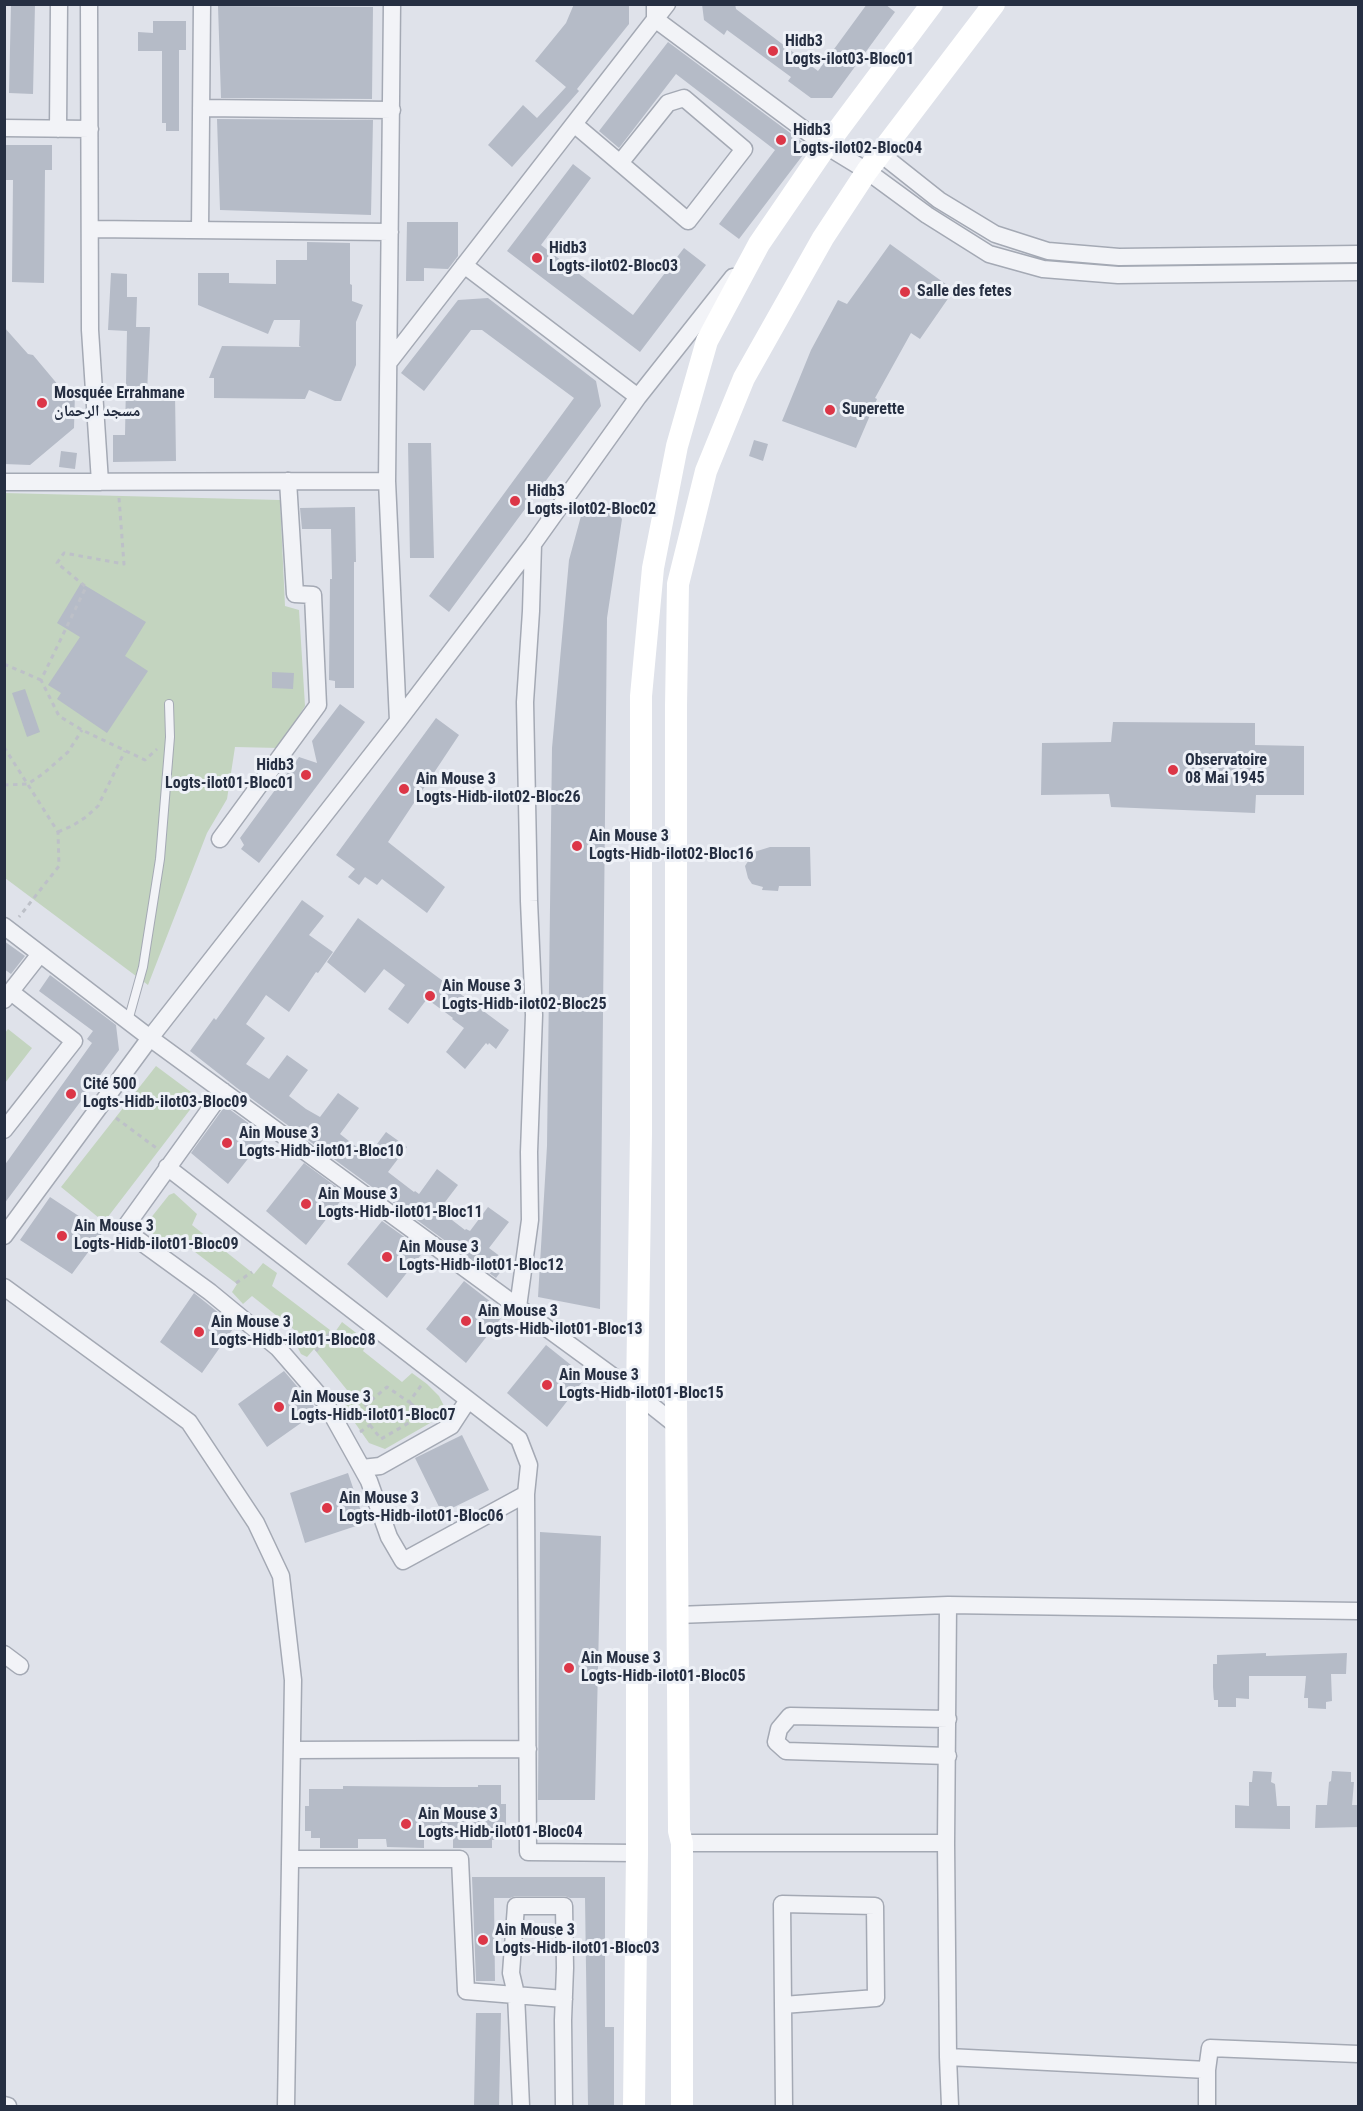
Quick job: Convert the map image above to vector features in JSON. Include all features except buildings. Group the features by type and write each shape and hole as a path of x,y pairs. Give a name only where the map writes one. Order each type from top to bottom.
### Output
{"street":[{"path":"58,129 59,4"},
{"path":"89,4 90,330 100,482"},
{"path":"201,230 202,4"},
{"path":"392,4 387,481 398,721"},
{"path":"389,362 574,124 655,12 667,4"},
{"path":"4,1236 150,1038 533,544 638,396 776,222 826,146 932,4"},
{"path":"682,2106 682,1843 679,1831 676,1425 678,584 706,471 744,378 823,238 914,108 994,4"},
{"path":"655,12 826,146 874,163 995,234 1048,251 1119,257 1359,254"},
{"path":"574,124 688,221 744,149 684,98 668,103 620,163"},
{"path":"201,108 392,110"},
{"path":"4,128 90,129"},
{"path":"874,163 927,215 990,254 1043,269 1118,275 1359,272"},
{"path":"90,229 390,232"},
{"path":"634,2106 637,1852 637,1394 641,1133 641,696 653,568 677,446 706,341 759,244"},
{"path":"464,265 638,396"},
{"path":"4,482 387,481"},
{"path":"220,839 318,705 313,596 295,594 288,482"},
{"path":"518,1307 530,1220 529,1152 534,1015 525,702 533,544"},
{"path":"7,928 150,1038 637,1394 676,1425"},
{"path":"4,1130 74,1041 8,996 40,954"},
{"path":"223,1091 126,1226 137,1239 210,1292 278,1348 325,1402 369,1481 389,1537 402,1561 526,1494"},
{"path":"167,1167 519,1439 529,1465 526,1494 528,1852 637,1852"},
{"path":"4,1287 189,1422 256,1523 281,1576 293,1680 286,2106"},
{"path":"362,1468 380,1466 451,1426 468,1400"},
{"path":"677,1615 948,1605 1359,1611"},
{"path":"948,1605 946,1843 950,2106"},
{"path":"4,1654 20,1666"},
{"path":"948,1719 789,1716 779,1729 776,1742 786,1751 948,1756"},
{"path":"292,1750 528,1749"},
{"path":"682,1843 946,1843"},
{"path":"290,1859 460,1859 466,1991 564,1999"},
{"path":"783,2005 876,1998 875,1906 782,1904 783,2005 784,2106"},
{"path":"521,2106 516,1994 511,1973 516,1906 564,1906 562,2020 564,2106"},
{"path":"1207,2106 1207,2070 1210,2048 1359,2054"},
{"path":"948,2057 1207,2070"}],"lane":[{"path":"128,1021 143,967 160,859 170,737 169,704"}],"path":[{"path":"41,680 86,587 57,563 64,553 124,564 118,482"},
{"path":"4,664 41,680 59,716 125,751 146,760 170,737"},
{"path":"4,785 28,784 44,773 68,752 82,730"},
{"path":"4,747 58,832 58,866 7,928"},
{"path":"58,832 86,817 98,806 125,751"},
{"path":"116,1118 159,1150"},
{"path":"236,1283 252,1272"},
{"path":"316,1351 332,1330"},
{"path":"409,1402 424,1382"},
{"path":"387,1387 409,1402 424,1414 381,1439 360,1410 387,1387"},
{"path":"360,1432 370,1425"}],"green space":[{"path":"4,493 280,500 285,606 299,610 305,706 279,748 235,747 227,799 207,833 148,985 5,878"},
{"path":"8,1029 32,1048 5,1083 5,1033"},
{"path":"156,1066 199,1098 104,1222 61,1187"},
{"path":"174,1193 197,1214 192,1225 254,1274 263,1263 277,1273 272,1286 330,1330 335,1332 342,1322 368,1342 363,1351 402,1382 412,1373 427,1384 439,1396 445,1408 444,1415 385,1449 369,1443 341,1403 351,1395 314,1349 307,1357 301,1354 296,1344 302,1336 252,1296 243,1304 232,1292 237,1284 178,1239 169,1248 148,1229 146,1224 169,1195"}],"place":[{"name":"Hidb3 Logts-ilot03-Bloc01","path":"773,51"},
{"name":"Hidb3 Logts-ilot02-Bloc04","path":"781,140"},
{"name":"Hidb3 Logts-ilot02-Bloc03","path":"537,258"},
{"name":"Salle des fetes","path":"905,292"},
{"name":"Mosquée Errahmane مسجد الرحمان","path":"42,403"},
{"name":"Superette","path":"830,410"},
{"name":"Hidb3 Logts-ilot02-Bloc02","path":"515,501"},
{"name":"Observatoire 08 Mai 1945","path":"1173,770"},
{"name":"Hidb3 Logts-ilot01-Bloc01","path":"306,775"},
{"name":"Ain Mouse 3 Logts-Hidb-ilot02-Bloc26","path":"404,789"},
{"name":"Ain Mouse 3 Logts-Hidb-ilot02-Bloc16","path":"577,846"},
{"name":"Ain Mouse 3 Logts-Hidb-ilot02-Bloc25","path":"430,996"},
{"name":"Cité 500 Logts-Hidb-ilot03-Bloc09","path":"71,1094"},
{"name":"Ain Mouse 3 Logts-Hidb-ilot01-Bloc10","path":"227,1143"},
{"name":"Ain Mouse 3 Logts-Hidb-ilot01-Bloc11","path":"306,1204"},
{"name":"Ain Mouse 3 Logts-Hidb-ilot01-Bloc09","path":"62,1236"},
{"name":"Ain Mouse 3 Logts-Hidb-ilot01-Bloc12","path":"387,1257"},
{"name":"Ain Mouse 3 Logts-Hidb-ilot01-Bloc13","path":"466,1321"},
{"name":"Ain Mouse 3 Logts-Hidb-ilot01-Bloc08","path":"199,1332"},
{"name":"Ain Mouse 3 Logts-Hidb-ilot01-Bloc15","path":"547,1385"},
{"name":"Ain Mouse 3 Logts-Hidb-ilot01-Bloc07","path":"279,1407"},
{"name":"Ain Mouse 3 Logts-Hidb-ilot01-Bloc06","path":"327,1508"},
{"name":"Ain Mouse 3 Logts-Hidb-ilot01-Bloc05","path":"569,1668"},
{"name":"Ain Mouse 3 Logts-Hidb-ilot01-Bloc04","path":"406,1824"},
{"name":"Ain Mouse 3 Logts-Hidb-ilot01-Bloc03","path":"483,1940"}]}
